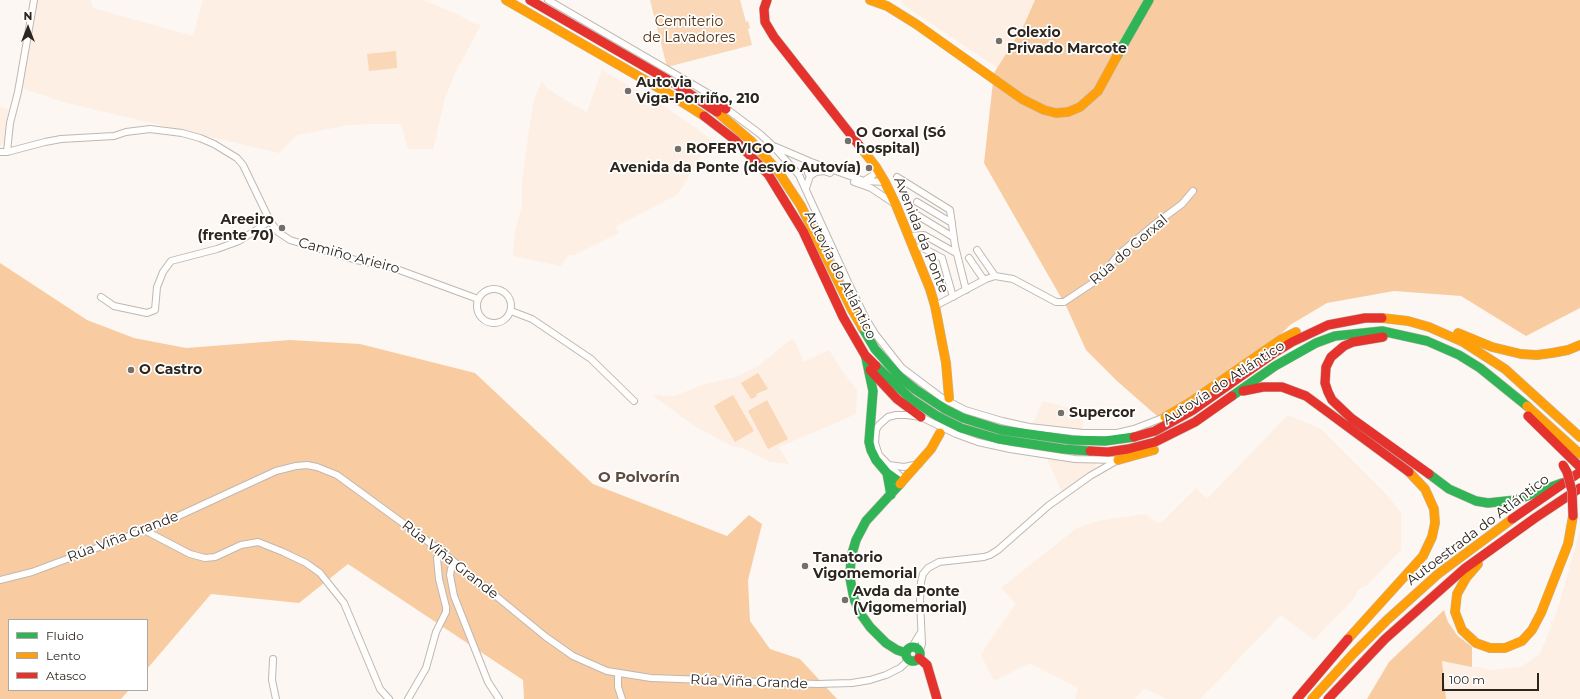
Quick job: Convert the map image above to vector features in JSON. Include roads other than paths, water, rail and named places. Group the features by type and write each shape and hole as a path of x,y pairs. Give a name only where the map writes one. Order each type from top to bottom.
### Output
{"main road":[{"name":"Autovía do Atlántico","path":"506,0 698,112 735,140 771,179 790,208 803,231 843,317 865,355 911,399 937,416 961,428 998,439 1063,449 1108,452 1128,449 1155,442 1195,422 1275,366 1316,343 1335,336 1382,331 1426,341 1459,355 1480,368 1517,397 1577,457"},
{"name":"Avenida da Ponte","path":"767,0 764,9 765,22 774,37 876,166 896,205 910,236 935,306 946,363 949,398"},
{"path":"870,0 887,6 916,24 1022,99 1044,110 1056,113 1068,112 1080,107 1098,91 1149,0"},
{"name":"Autovía do Atlántico","path":"533,1 675,84 718,113 736,128 778,171 801,206 863,330 886,362 916,390 945,409 969,420 1001,430 1071,440 1105,441 1138,436 1155,431 1186,414 1274,353 1292,342 1328,325 1365,318 1391,318 1429,327 1463,342 1505,369 1580,437"},
{"path":"675,84 692,90 726,109"},
{"path":"1165,417 1190,403 1280,340 1298,331 1328,325"},
{"path":"1429,327 1454,331 1492,347 1521,354 1537,355 1552,353 1568,350 1580,345"},
{"path":"1394,334 1353,342 1338,350 1331,357 1326,367 1325,384 1332,400 1339,408 1449,489 1476,501 1488,503 1516,500 1562,483"},
{"path":"865,355 870,370 873,403 869,442 873,455 903,482"},
{"path":"870,370 892,394 921,418"},
{"path":"1238,392 1263,387 1277,387 1294,391 1306,396 1410,473 1425,489 1434,509 1435,523 1432,537 1423,556 1349,637 1297,699"},
{"path":"1517,397 1524,411 1545,434 1577,457 1580,467"},
{"path":"1118,460 1152,450 1169,443 1186,433 1195,422"},
{"path":"937,699 927,665 913,654 897,650 886,643 860,613 854,599 850,578 851,558 858,536 866,521 919,464 931,449 940,433"},
{"path":"1484,555 1466,578 1457,594 1455,612 1462,630 1476,643 1490,648 1505,648 1522,641 1532,630 1541,613 1568,544 1573,516 1572,491 1567,472 1545,434"},
{"path":"888,469 891,495"},
{"name":"Autoestrada do Atlántico","path":"1312,699 1368,640 1438,574 1562,483 1580,472"},
{"name":"Autoestrada do Atlántico","path":"1328,699 1385,639 1464,569 1580,488"}],"street":[{"path":"3,152 18,92 34,0"},
{"path":"548,0 710,95 773,146 799,175 848,282 866,319 876,335 902,368 942,398 964,410 1002,421 1029,427 1083,433 1134,430 1165,417"},
{"name":"Camiño Arieiro","path":"3,152 45,142 77,138 114,136 134,131 165,130 200,138 214,144 237,158 243,165 270,221 278,232 290,240 356,260 391,267 478,299"},
{"path":"773,146 811,162 864,181 885,182"},
{"path":"806,188 810,176 808,173 811,162"},
{"path":"864,181 872,175 876,166"},
{"path":"810,176 816,172 824,171 870,188 896,205"},
{"path":"898,177 950,210 956,253 966,290"},
{"path":"870,188 878,187 885,182"},
{"name":"Rúa do Gorxal","path":"995,276 1013,279 1056,302 1064,302 1100,278 1118,255 1182,204 1193,191"},
{"path":"917,202 952,223"},
{"path":"912,212 953,237"},
{"path":"101,297 114,306 147,313 155,310 157,287 171,261 217,249 239,241 270,221"},
{"path":"910,236 924,235 956,253"},
{"path":"914,248 921,247 942,258 953,297"},
{"path":"935,306 984,280 995,276 977,250"},
{"path":"969,258 984,280"},
{"path":"491,289 503,291 510,300 511,311 504,320 494,324 488,322 479,316 476,305 478,299 486,290 491,289"},
{"path":"511,311 532,319 591,359 634,401"},
{"path":"919,464 888,469 877,450 875,436 879,425 888,417 907,415 921,418 978,442 1010,449 1075,459 1118,460"},
{"path":"1100,460 1102,469"},
{"path":"913,654 922,644 920,600 921,582 923,574 928,568 939,562 990,555 998,550 1048,506 1102,469 1118,460"},
{"name":"Rúa Viña Grande","path":"0,580 32,572 144,530 276,471 296,466 308,465 337,474 441,551 559,647 596,668 618,674 651,678 763,683 852,683 870,680 886,675 900,668 913,654"},
{"path":"144,530 190,554 205,558 214,557 241,545 258,542 306,563 320,574 344,603 380,689 389,699"},
{"path":"408,699 426,668 436,632 446,612 440,586 437,558 441,551"},
{"path":"455,563 451,569 450,575 454,596 488,682 499,699"},
{"path":"272,659 272,680 276,699"},
{"path":"618,674 618,687 622,699"}],"place":[{"name":"Colexio Privado Marcote","path":"999,41"},
{"name":"Autovia Viga-Porriño, 210","path":"628,91"},
{"name":"O Gorxal (Só hospital)","path":"848,141"},
{"name":"ROFERVIGO","path":"678,149"},
{"name":"Avenida da Ponte (desvío Autovía)","path":"869,168"},
{"name":"Areeiro (frente 70)","path":"282,228"},
{"name":"O Castro","path":"131,370"},
{"name":"Supercor","path":"1061,413"},
{"name":"Tanatorio Vigomemorial","path":"805,566"},
{"name":"Avda da Ponte (Vigomemorial)","path":"845,600"}],"district":[{"name":"O Polvorín","path":"639,478"}],"park label":[{"name":"Cemiterio de Lavadores","path":"689,30"}]}
